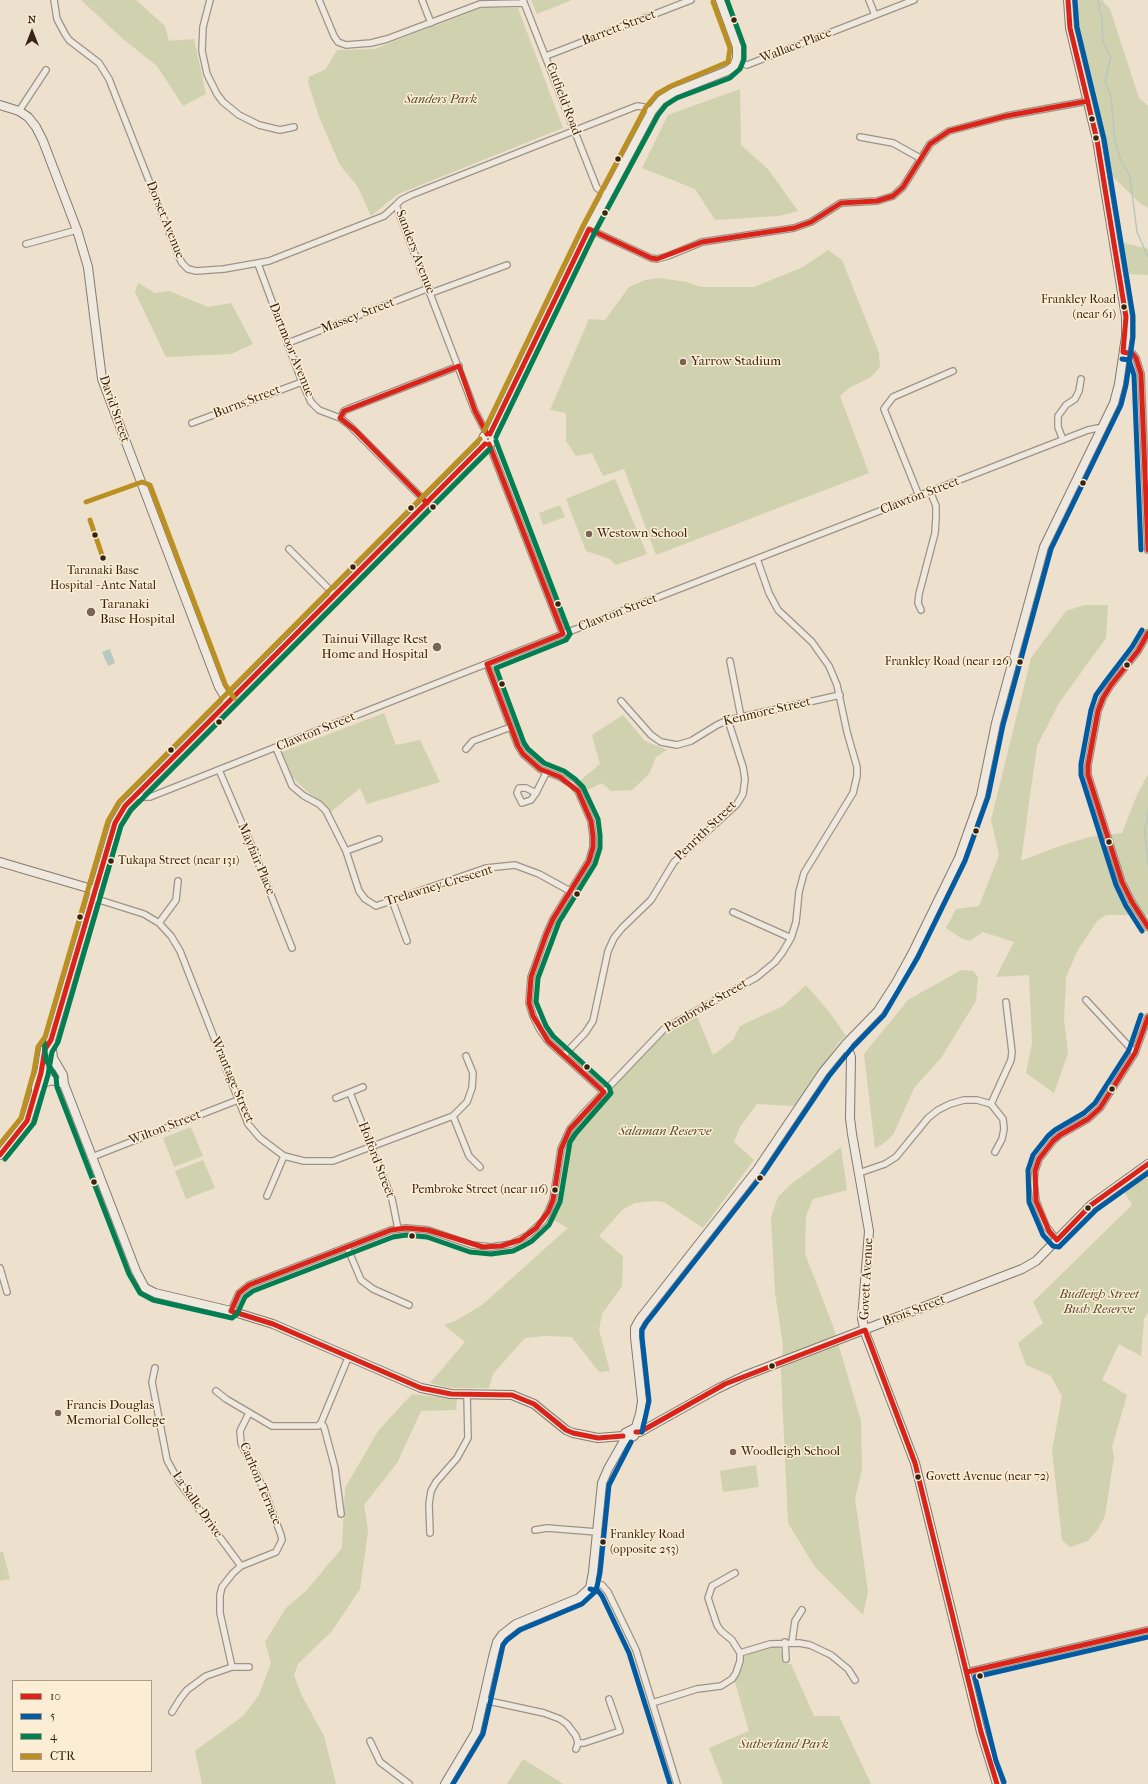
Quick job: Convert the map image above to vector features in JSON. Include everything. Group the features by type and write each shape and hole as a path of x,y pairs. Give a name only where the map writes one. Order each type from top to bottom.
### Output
{"street":[{"name":"Dorset Avenue","path":"54,0 57,19 69,40 99,63 109,79 180,257 185,266 196,271 258,264 269,261 384,216 396,205"},
{"path":"210,0 203,27 202,51 207,74 217,94 223,102 239,115 259,125 280,130 294,127"},
{"path":"319,0 330,30 338,42 346,45 378,42 480,4 524,1"},
{"path":"422,0 431,23"},
{"name":"Barrett Street","path":"546,56 692,0"},
{"path":"563,634 487,444 483,440 489,434 606,194 656,105 668,96 727,71 734,66 737,53 735,39 720,0"},
{"path":"869,0 875,15"},
{"name":"Wallace Place","path":"736,62 747,65 914,0"},
{"path":"636,1431 642,1401 635,1337 636,1328 640,1319 757,1170 823,1072 846,1044 878,1011 896,983 926,927 959,858 981,796 996,723 1039,563 1051,533 1114,403 1123,352 1126,317 1097,140 1070,28 1068,0"},
{"name":"Cutfield Road","path":"524,1 597,188 606,194"},
{"path":"19,111 46,70"},
{"path":"589,229 651,258 663,258 702,242 804,225 845,202 877,201 893,196 903,187 930,144 954,129 1006,116 1088,101"},
{"name":"David Street","path":"0,105 19,111 28,117 36,127 43,140 77,230 88,267 102,379 219,687 228,702"},
{"path":"575,131 637,106 644,107 652,111"},
{"name":"Sanders Avenue","path":"489,434 475,411 430,290 396,205 401,200 411,195 575,131"},
{"path":"860,137 893,143 920,158"},
{"path":"26,244 77,230"},
{"name":"Dartmoor Avenue","path":"258,264 302,382 315,407 340,418 352,427 427,503"},
{"name":"Massey Street","path":"288,343 430,290 507,265"},
{"path":"1123,352 1132,354 1136,358 1141,374 1148,550"},
{"path":"340,418 344,411 348,409 459,366"},
{"path":"919,496 884,409 893,397 954,371"},
{"path":"1063,440 1058,427 1058,416 1066,405 1075,399 1079,391 1081,378"},
{"name":"Burns Street","path":"192,423 302,382"},
{"name":"Clawton Street","path":"136,793 140,797 150,797 563,634 1088,430 1098,428 1101,430"},
{"path":"0,1155 24,1127 36,1092 42,1084 50,1065 51,1040 115,823 125,806 136,793 487,444"},
{"path":"921,610 918,603 919,594 935,533 936,506 930,491"},
{"path":"289,549 335,595"},
{"name":"Pembroke Street","path":"231,1311 239,1294 249,1285 398,1229 428,1230 483,1247 511,1244 528,1235 543,1221 553,1200 561,1149 564,1139 570,1129 664,1029 757,977 775,962 791,938 796,922 799,892 804,873 849,801 858,776 856,760 840,695 831,670 820,652 805,634 778,610 769,593 757,559"},
{"path":"1148,633 1147,641 1111,685 1103,698 1098,711 1088,765 1088,775 1122,882 1132,902 1148,927"},
{"path":"730,661 741,716"},
{"path":"487,664 523,754 533,764 546,773 560,777 571,784 578,791 591,821 593,847 589,861 570,890 546,935 531,977 529,1003 533,1016 540,1030 548,1041 604,1092"},
{"name":"Kenmore Street","path":"621,701 651,735 661,742 672,745 682,745 691,741 717,724 728,720 840,695"},
{"name":"Penrith Street","path":"564,1055 585,1033 592,1021 608,951 614,938 622,928 651,900 674,862 736,804 743,794 745,779 743,767 728,720"},
{"path":"466,749 473,741 511,727"},
{"name":"Trelawney Crescent","path":"276,748 292,786 304,796 319,804 326,811 346,851 359,891 365,899 376,906 486,868 515,866 539,874 570,890"},
{"name":"Mayfair Place","path":"219,770 250,842 292,948"},
{"path":"536,793 546,773"},
{"path":"346,851 379,839"},
{"path":"0,862 95,890"},
{"path":"159,924 176,900 178,881"},
{"name":"Wrantage Street","path":"93,898 144,914 159,924 171,936 180,951 248,1124 266,1143 284,1156 304,1161 324,1162 344,1158 453,1116 467,1102 472,1088 473,1073 466,1056"},
{"path":"392,900 407,941"},
{"path":"733,912 791,938"},
{"path":"1086,1000 1135,1053"},
{"path":"991,1104 1011,1060 1012,1052 1006,1002"},
{"path":"1057,1240 1046,1226 1036,1201 1034,1182 1035,1171 1039,1159 1053,1141 1060,1135 1088,1119 1100,1108 1135,1053 1148,1017"},
{"path":"51,1040 45,1048 50,1065 64,1084 136,1271 146,1288 155,1293 231,1311 273,1324 348,1358 420,1388 451,1394 512,1395 534,1404 573,1434 598,1438 624,1438 602,1483 592,1582 587,1592 579,1598 516,1624 502,1635 497,1642 492,1657 476,1732 445,1784"},
{"name":"Govett Avenue","path":"846,1044 851,1057 850,1118 869,1231 862,1320 915,1463 989,1763 997,1784"},
{"path":"36,1092 36,1086 50,1065"},
{"path":"42,1084 51,1080 64,1084"},
{"path":"336,1098 363,1087"},
{"name":"Holford Street","path":"350,1093 393,1204 398,1229"},
{"name":"Wilton Street","path":"92,1157 238,1100"},
{"path":"859,1173 885,1164 896,1157 928,1118 944,1107 964,1100 977,1100 991,1104 1003,1119 1004,1129 1002,1139 995,1152"},
{"path":"453,1116 469,1156 480,1167"},
{"path":"267,1196 284,1156"},
{"name":"Brois Street","path":"624,1438 631,1438 636,1431 640,1432 725,1384 1022,1270 1036,1261 1091,1205 1148,1164"},
{"path":"347,1247 361,1280 373,1289 409,1305"},
{"path":"0,1268 7,1292"},
{"path":"216,1391 226,1399 272,1426 314,1427 321,1423 348,1358"},
{"name":"La Salle Drive","path":"155,1368 152,1382 167,1460 179,1482 242,1566"},
{"path":"430,1533 431,1491 436,1482 457,1458 468,1438 466,1394"},
{"name":"Carlton Terrace","path":"232,1667 220,1613 220,1595 227,1580 233,1573 242,1566 276,1552 282,1540 264,1490 242,1443 240,1431 249,1413"},
{"path":"321,1423 324,1427 335,1468 341,1514"},
{"path":"535,1530 547,1528 596,1532"},
{"path":"652,1703 697,1689 721,1686 727,1683 736,1673 740,1661 740,1653 732,1640 721,1631 717,1625 708,1598 712,1586 735,1572"},
{"path":"592,1582 605,1588 611,1597 636,1650 676,1784"},
{"path":"792,1642 796,1621 802,1610"},
{"path":"967,1672 1148,1630"},
{"path":"740,1653 763,1645 785,1642 810,1645 831,1655 848,1669 855,1680"},
{"path":"785,1642 786,1659"},
{"path":"172,1712 180,1699 196,1682 213,1673 232,1667 248,1667"},
{"path":"484,1700 544,1713 560,1719 572,1729 577,1746 620,1732 609,1700"},
{"path":"370,1741 380,1762 409,1784"}],"green space":[{"path":"81,0 136,0 165,26 169,41 194,39 206,94 183,106 157,66 123,39"},
{"path":"531,0 572,0 537,14"},
{"path":"1069,0 1102,0 1110,9 1139,98 1148,106 1148,208 1141,204 1112,176 1068,14"},
{"name":"Sanders Park","path":"484,7 518,8 563,128 398,194 371,216 358,187 340,165 319,117 308,82 309,77 326,69 337,50 374,49"},
{"path":"740,89 741,145 768,169 798,211 779,216 715,220 695,189 642,168 668,115"},
{"path":"1121,242 1148,249 1148,275 1129,274"},
{"path":"828,250 842,260 879,353 880,367 871,377 849,388 840,396 869,473 656,555 624,469 603,476 592,453 576,456 566,441 566,413 550,410 589,319 605,320 629,287 645,280 659,278 687,282 701,287 754,287 803,267"},
{"path":"138,283 155,293 169,291 208,307 231,303 253,344 231,354 166,357 135,292"},
{"path":"615,479 647,554 616,565 610,559 586,551 566,499"},
{"path":"560,505 565,517 543,525 539,513"},
{"path":"1084,605 1108,605 1106,638 1059,703 1037,746 1021,861 1054,848 1089,837 1122,833 1137,795 1148,774 1148,915 1106,915 1097,921 1078,950 1066,977 1064,1019 1068,1053 1054,1093 1026,1073 1032,1043 1029,975 996,977 1014,942 983,932 970,941 961,938 946,928 956,909 979,906 999,855 991,820 1031,658 1066,611"},
{"path":"384,713 396,745 420,740 440,782 367,804 360,788 331,812 321,801 310,794 296,781 292,776 282,752"},
{"path":"623,715 645,741 667,750 656,757 649,774 632,790 611,791 602,783 583,792 576,784 600,764 592,735"},
{"path":"961,970 973,971 978,977 976,1001 941,1058 914,1088 893,1135 883,1144 875,1148 864,1054 908,1000"},
{"name":"Salaman Reserve","path":"806,985 830,1013 846,1036 840,1041 794,1106 757,1104 740,1127 734,1142 754,1160 703,1228 664,1202 655,1201 635,1203 622,1210 599,1236 623,1256 622,1286 602,1314 599,1330 610,1371 599,1372 572,1337 545,1336 525,1338 493,1374 489,1388 451,1388 430,1383 465,1342 444,1325 455,1321 482,1305 568,1228 548,1217 564,1149 573,1129 665,1034 697,1016 713,1055 733,1040 740,1026 783,1006"},
{"path":"191,1127 203,1156 174,1167 163,1138"},
{"path":"841,1147 847,1190 813,1199 806,1216 805,1254 833,1326 861,1421 862,1470 855,1498 868,1592 863,1615 815,1567 788,1523 781,1372 783,1345 775,1293 771,1217 778,1197 790,1185"},
{"path":"203,1160 215,1188 186,1199 175,1171"},
{"name":"Budleigh Street Bush Reserve","path":"1148,1170 1148,1312 1144,1319 1141,1356 1119,1344 1102,1380 1127,1395 1112,1447 1114,1457 1105,1516 1098,1529 1088,1541 1070,1547 1062,1540 1052,1450 1062,1396 1051,1376 1026,1365 1018,1343 1043,1323 1033,1302 1132,1205 1122,1188"},
{"path":"412,1394 457,1399 456,1410 421,1411 397,1463 364,1505 368,1531 360,1589 332,1631 298,1664 294,1675 302,1696 324,1736 336,1784 202,1784 195,1751 243,1716 259,1695 271,1663 265,1642 286,1608 306,1591 342,1548 345,1488 378,1431"},
{"path":"756,1465 759,1487 723,1492 720,1471"},
{"path":"0,1552 3,1552 10,1579 0,1581"},
{"name":"Sutherland Park","path":"770,1647 780,1647 784,1663 791,1664 814,1716 839,1716 871,1784 723,1784 709,1748 749,1731 735,1682 743,1667 744,1656"},
{"path":"523,1759 560,1782 563,1784 507,1784"}],"shaded area":[{"path":"110,649 115,663 108,666 102,652"}],"waterway":[{"path":"1098,0 1102,17 1103,42 1111,57 1105,81 1111,97 1115,140 1120,158 1130,177 1137,232 1148,257"},
{"path":"1148,810 1145,831 1148,866"}],"transit line":[{"name":"4","path":"496,437 595,232 658,115 666,105 677,98 730,78 740,69 744,59 744,46 727,0"},
{"name":"10","path":"1068,0 1070,28 1097,140 1126,317 1123,352 1133,354 1136,358 1141,374 1148,550"},
{"name":"5","path":"642,1432 649,1401 642,1330 763,1174 829,1076 851,1049 884,1015 918,957 965,861 988,797 1003,725 1051,549 1121,405 1126,385 1133,337 1133,316 1104,139 1077,27 1075,0"},
{"name":"CTR","path":"484,431 583,226 646,107 657,94 671,86 728,62 730,48 713,2"},
{"name":"10","path":"490,434 589,229 651,258 657,259 702,242 794,228 811,222 841,203 877,201 893,196 903,187 930,144 949,131 1006,116 1088,101"},
{"name":"5","path":"1122,359 1129,360 1134,375 1141,550"},
{"name":"10","path":"427,503 355,430 340,418 344,411 459,366 475,411 487,434"},
{"name":"CTR","path":"0,1144 21,1118 34,1071 38,1047 45,1037 108,821 119,802 480,439"},
{"name":"4","path":"44,1041 46,1060 56,1077 57,1087 129,1274 140,1293 153,1300 232,1318 237,1314 245,1297 253,1291 393,1237 406,1235 427,1237 470,1252 491,1254 513,1251 532,1241 549,1225 560,1202 570,1142 611,1093 609,1087 553,1036 546,1026 536,1002 538,978 559,922 595,864 600,848 600,835 598,819 583,787 564,771 544,763 528,749 524,743 496,668 566,640 570,634 496,441"},
{"name":"10","path":"0,1155 27,1121 41,1073 45,1049 51,1040 115,823 125,806 485,444"},
{"name":"10","path":"489,444 563,634 487,664 518,746 523,754 540,769 560,777 578,791 591,821 593,836 593,847 589,861 553,919 546,935 531,977 529,1003 533,1016 548,1041 604,1092 570,1129 561,1149 553,1200 548,1212 536,1228 520,1240 501,1246 483,1247 428,1230 406,1228 391,1230 249,1285 239,1293 231,1311 273,1324 421,1388 451,1394 512,1395 534,1404 566,1430 573,1433 598,1438 623,1436"},
{"name":"4","path":"5,1159 34,1123 48,1075 52,1052 58,1042 121,826 131,810 490,449"},
{"name":"CTR","path":"86,502 142,482 150,485 225,684 234,698"},
{"name":"CTR","path":"90,520 103,558"},
{"name":"5","path":"1142,630 1132,647 1096,695 1091,710 1081,764 1081,775 1116,885 1126,906 1142,931"},
{"name":"10","path":"1148,633 1138,651 1111,685 1103,698 1098,711 1088,765 1088,775 1122,882 1132,902 1148,927"},
{"name":"5","path":"1141,1015 1129,1050 1095,1103 1084,1113 1055,1130 1048,1136 1033,1155 1028,1170 1029,1202 1043,1235 1053,1246 1059,1247 1096,1210 1148,1173"},
{"name":"10","path":"1148,1017 1135,1053 1100,1108 1088,1119 1060,1135 1053,1141 1039,1159 1035,1171 1036,1201 1049,1231 1057,1240 1091,1205 1148,1164"},
{"name":"10","path":"636,1432 640,1432 725,1384 865,1330 915,1463 981,1732 997,1784"},
{"name":"5","path":"453,1784 483,1734 503,1645 520,1630 582,1604 596,1591 600,1573 609,1485 631,1442"},
{"name":"5","path":"590,1589 598,1591 602,1596 629,1653 670,1784"},
{"name":"10","path":"967,1672 1148,1630"},
{"name":"5","path":"1004,1782 996,1761 975,1677 1148,1637"}],"place":[{"name":"Frankley Road (near 61)","path":"1124,307"},
{"name":"Yarrow Stadium","path":"683,362"},
{"name":"Westown School","path":"589,534"},
{"name":"Taranaki Base Hospital - Ante Natal","path":"103,558"},
{"name":"Taranaki Base Hospital","path":"91,612"},
{"name":"Tainui Village Rest Home and Hospital","path":"437,647"},
{"name":"Frankley Road (near 126)","path":"1020,662"},
{"name":"Tukapa Street (near 131)","path":"111,861"},
{"name":"Pembroke Street (near 116)","path":"555,1190"},
{"name":"Francis Douglas Memorial College","path":"58,1413"},
{"name":"Woodleigh School","path":"733,1452"},
{"name":"Govett Avenue (near 72)","path":"918,1477"},
{"name":"Frankley Road (opposite 253)","path":"603,1542"}]}
